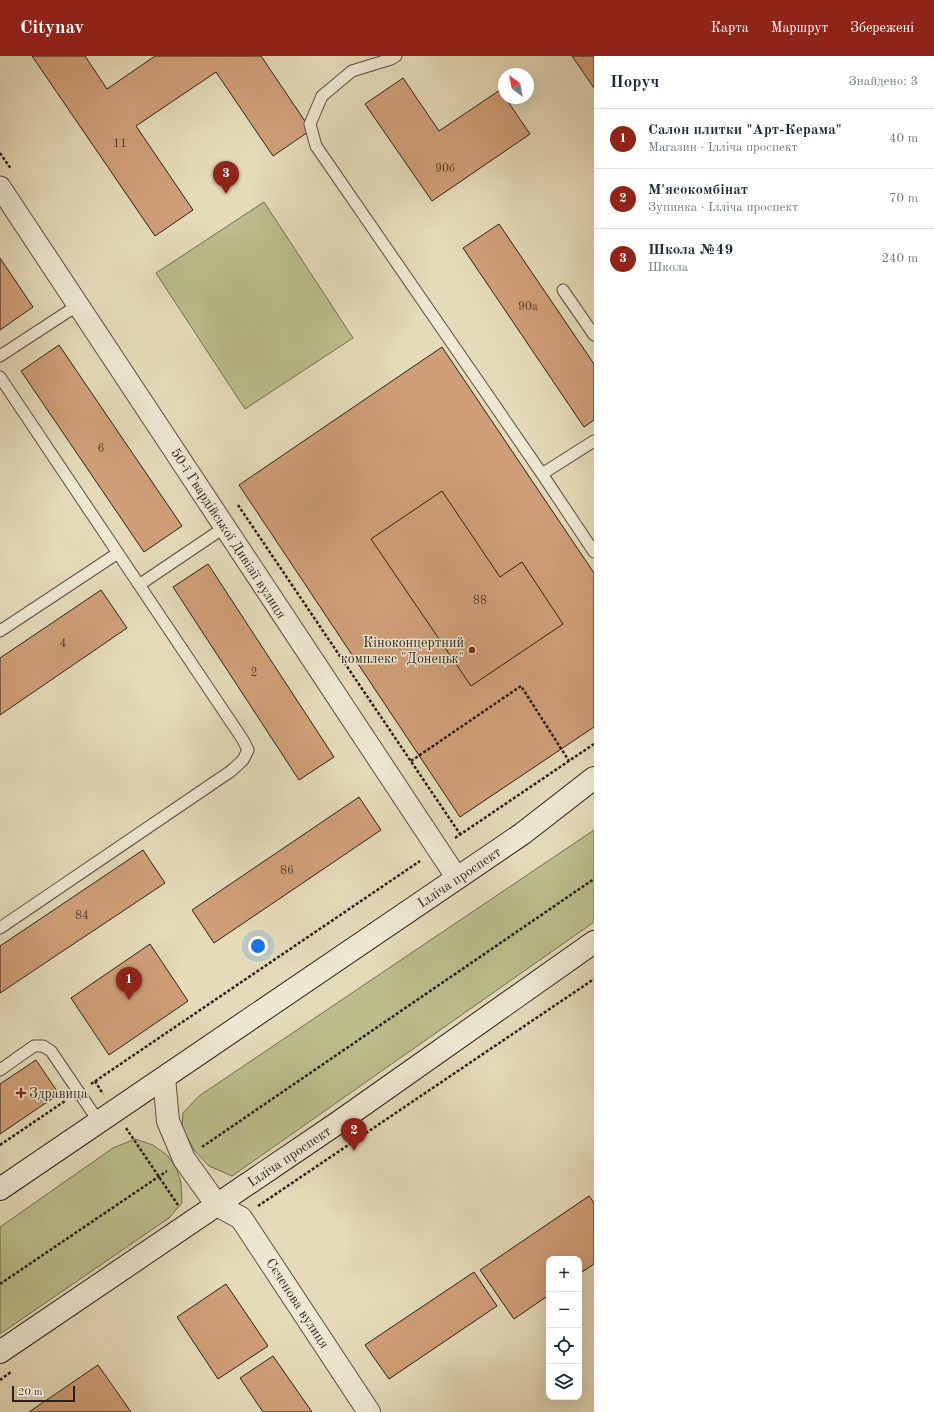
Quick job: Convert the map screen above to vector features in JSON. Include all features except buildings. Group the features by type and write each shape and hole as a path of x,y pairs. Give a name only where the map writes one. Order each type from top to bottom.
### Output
{"main road":[{"name":"Ілліча проспект","path":"522,834 594,778"},
{"name":"Ілліча проспект","path":"0,1189 594,786"},
{"name":"Ілліча проспект","path":"0,1352 336,1124 594,942"},
{"path":"164,1078 168,1121 184,1159 217,1205"},
{"name":"Сєченова вулиця","path":"217,1205 241,1218 369,1412"}],"street":[{"name":"50-ї Гвардійської Дивізії вулиця","path":"0,187 457,878"}],"lane":[{"path":"392,57 352,71 322,96 310,124 316,146 594,552"},
{"path":"564,290 594,335"},
{"path":"0,356 78,305"},
{"path":"0,377 243,740 248,750 243,760 231,771 0,928"},
{"path":"542,474 594,441"},
{"path":"139,585 225,527"},
{"path":"0,631 118,553"},
{"path":"0,1070 34,1046 43,1046 51,1051 79,1092 107,1116"}],"path":[{"path":"0,165 6,162"},
{"path":"411,761 521,686 569,761"},
{"path":"0,1145 420,861"},
{"path":"0,1284 594,879"},
{"path":"241,1218 594,979"},
{"path":"95,1081 107,1116 159,1176 190,1223"},
{"path":"0,1380 13,1371"}],"green space":[{"path":"264,202 353,338 245,409 156,273"},
{"path":"594,830 594,922 232,1176 209,1166 194,1150 182,1127 183,1113 199,1096"},
{"path":"135,1139 153,1145 168,1156 177,1170 181,1183 182,1203 169,1218 0,1334 0,1227 113,1148"}],"place":[{"name":"Школа №49","path":"226,194"},
{"name":"Кіноконцертний комплекс \"Донецьк\"","path":"472,650"},
{"name":"Салон плитки \"Арт-Керама\"","path":"129,1000"},
{"name":"Здравица","path":"21,1093"},
{"name":"М'ясокомбінат","path":"354,1151"}]}
